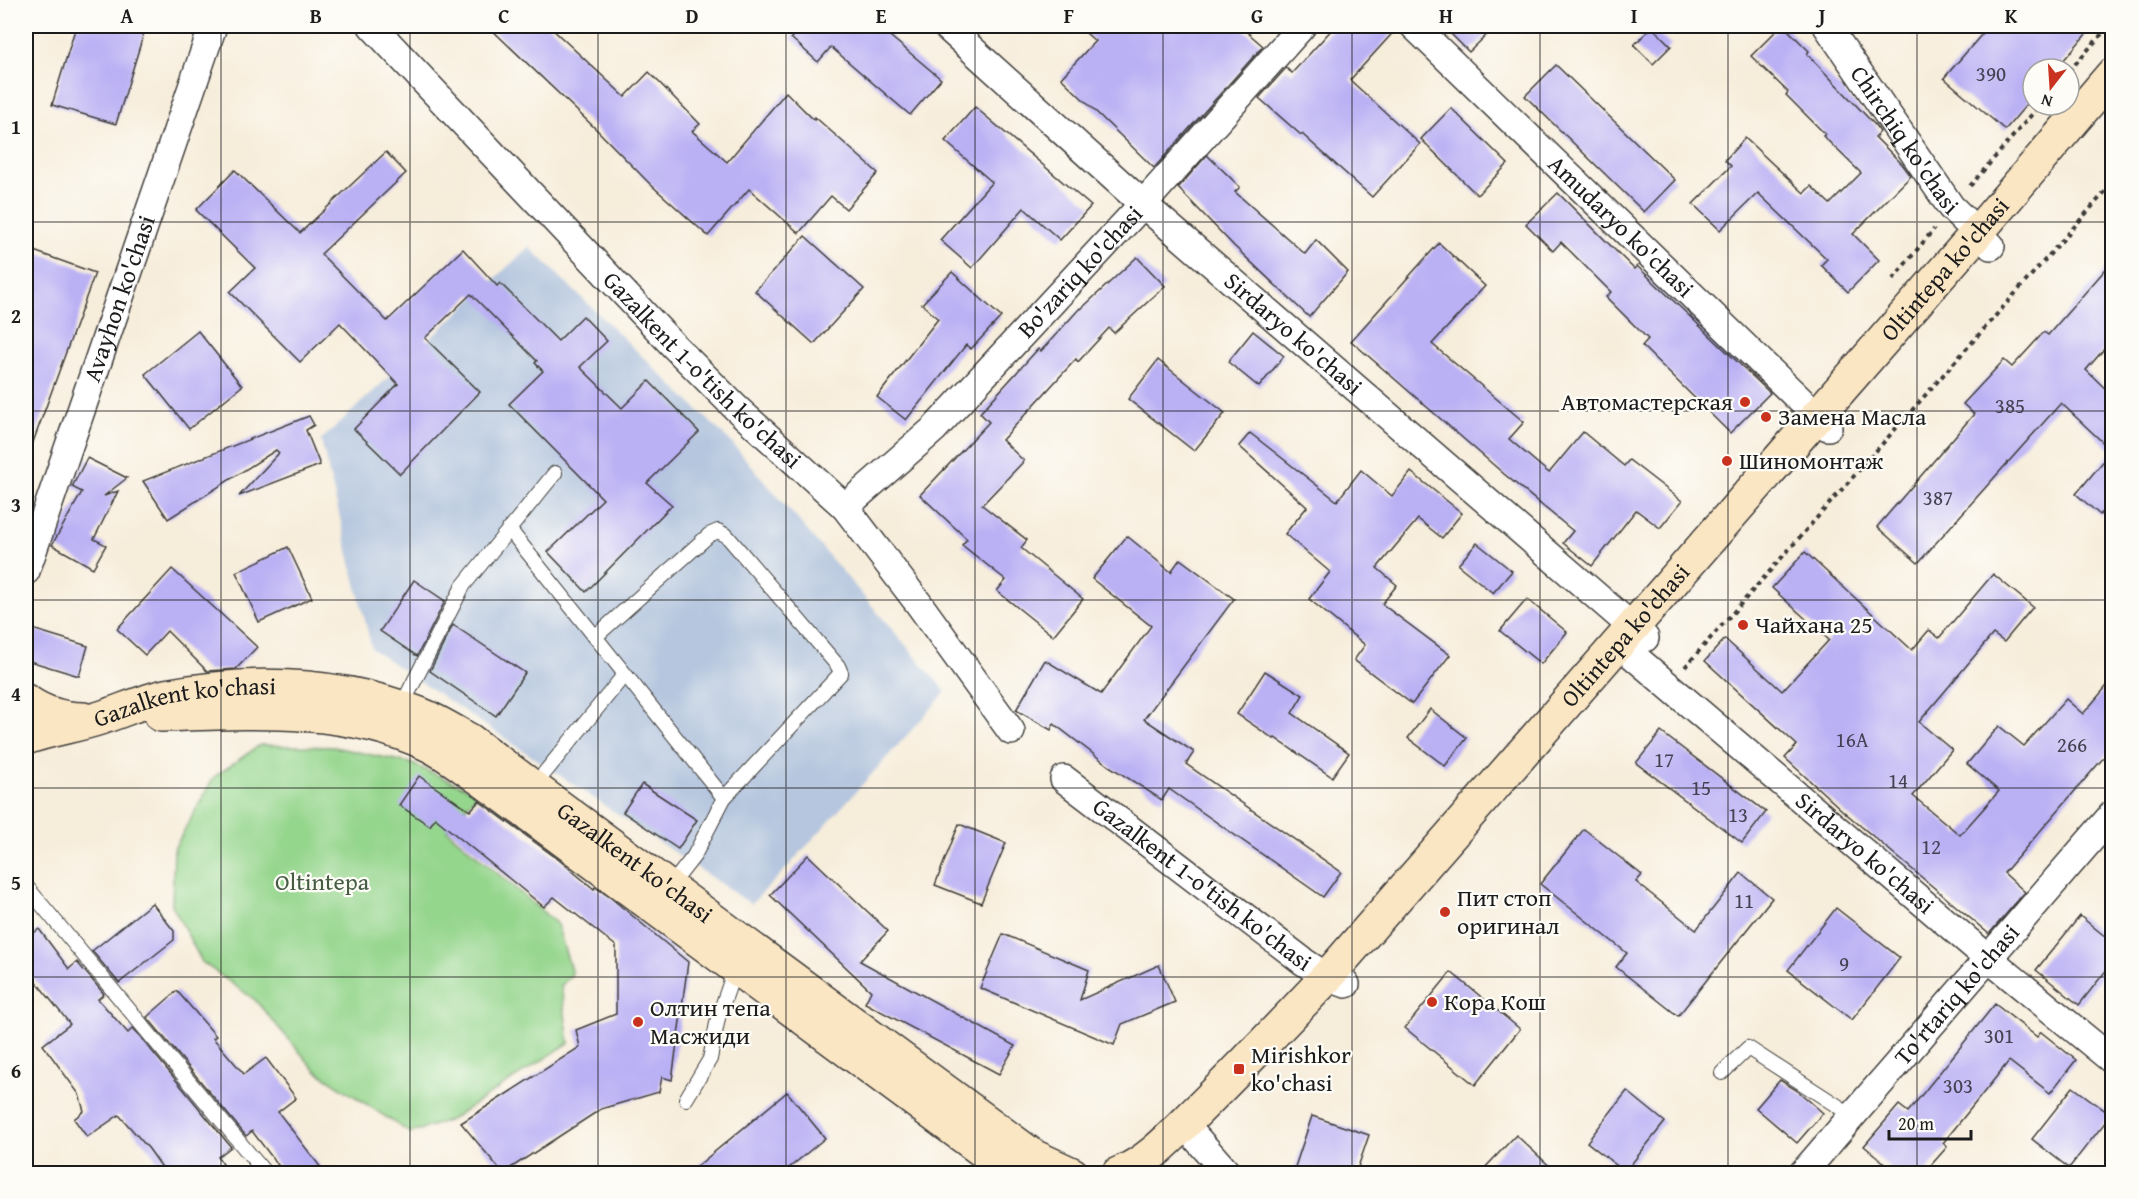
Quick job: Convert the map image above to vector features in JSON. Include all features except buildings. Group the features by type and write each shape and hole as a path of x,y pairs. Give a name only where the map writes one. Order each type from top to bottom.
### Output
{"main road":[{"name":"Oltintepa ko'chasi","path":"1984,239 2112,75"},
{"name":"Oltintepa ko'chasi","path":"1118,1173 1135,1165 1190,1130 1238,1096 1823,421 1984,239 2112,106"},
{"name":"Gazalkent ko'chasi","path":"98,719 163,697 229,687 264,686 318,688 401,707 421,714 469,740 533,787 662,897 736,967 1014,1173"},
{"path":"26,701 35,708 65,718 98,719"},
{"name":"Gazalkent ko'chasi","path":"98,719 221,713 292,714 340,718 396,732 429,745 662,897 1033,1156 1072,1173"},
{"path":"26,738 98,719"},
{"name":"Oltintepa ko'chasi","path":"1157,1173 1190,1130"}],"street":[{"name":"Avayhon ko'chasi","path":"26,571 213,26"},
{"name":"Gazalkent 1-o'tish ko'chasi","path":"372,26 674,346 736,408 845,507 1011,731"},
{"name":"Sirdaryo ko'chasi","path":"946,26 1631,640 1668,685 1988,958 2112,1060"},
{"name":"Bo'zariq ko'chasi","path":"845,507 934,429 1143,204 1302,26"},
{"name":"Amudaryo ko'chasi","path":"1414,26 1823,421"},
{"name":"Chirchiq ko'chasi","path":"1827,26 1952,207 1984,239"},
{"name":"Gazalkent 1-o'tish ko'chasi","path":"1064,779 1304,962 1336,981"},
{"name":"To'rtariq ko'chasi","path":"1802,1173 2112,815"},
{"path":"1190,1130 1228,1173"}],"lane":[{"path":"401,707 462,586 555,473"},
{"path":"509,528 724,798"},
{"path":"595,637 709,535 718,531 727,536 838,666 841,673 724,798 694,856 662,897"},
{"path":"533,787 625,674"},
{"path":"26,886 266,1173"},
{"path":"686,1099 710,1059 718,1018 736,967"},
{"path":"1722,1073 1748,1048 1853,1116"}],"path":[{"path":"2081,58 2109,26"},
{"path":"1668,685 2112,184"}],"shaded area":[{"path":"529,247 730,441 946,692 785,870 751,904 372,649 321,440"}],"green space":[{"name":"Oltintepa","path":"260,745 334,747 410,763 478,793 447,830 557,924 572,974 561,986 569,1043 450,1120 410,1133 316,1071 255,1000 202,962 172,905 174,849 214,777"}],"place":[{"name":"Автомастерская","path":"1745,402"},
{"name":"Замена Маслa","path":"1766,417"},
{"name":"Шиномонтаж","path":"1727,461"},
{"name":"Чайхана 25","path":"1743,625"},
{"name":"Пит стоп оригинал","path":"1445,912"},
{"name":"Кора Кош","path":"1432,1002"},
{"name":"Олтин тепа Масжиди","path":"638,1022"},
{"name":"Mirishkor ko'chasi","path":"1239,1069"}]}
